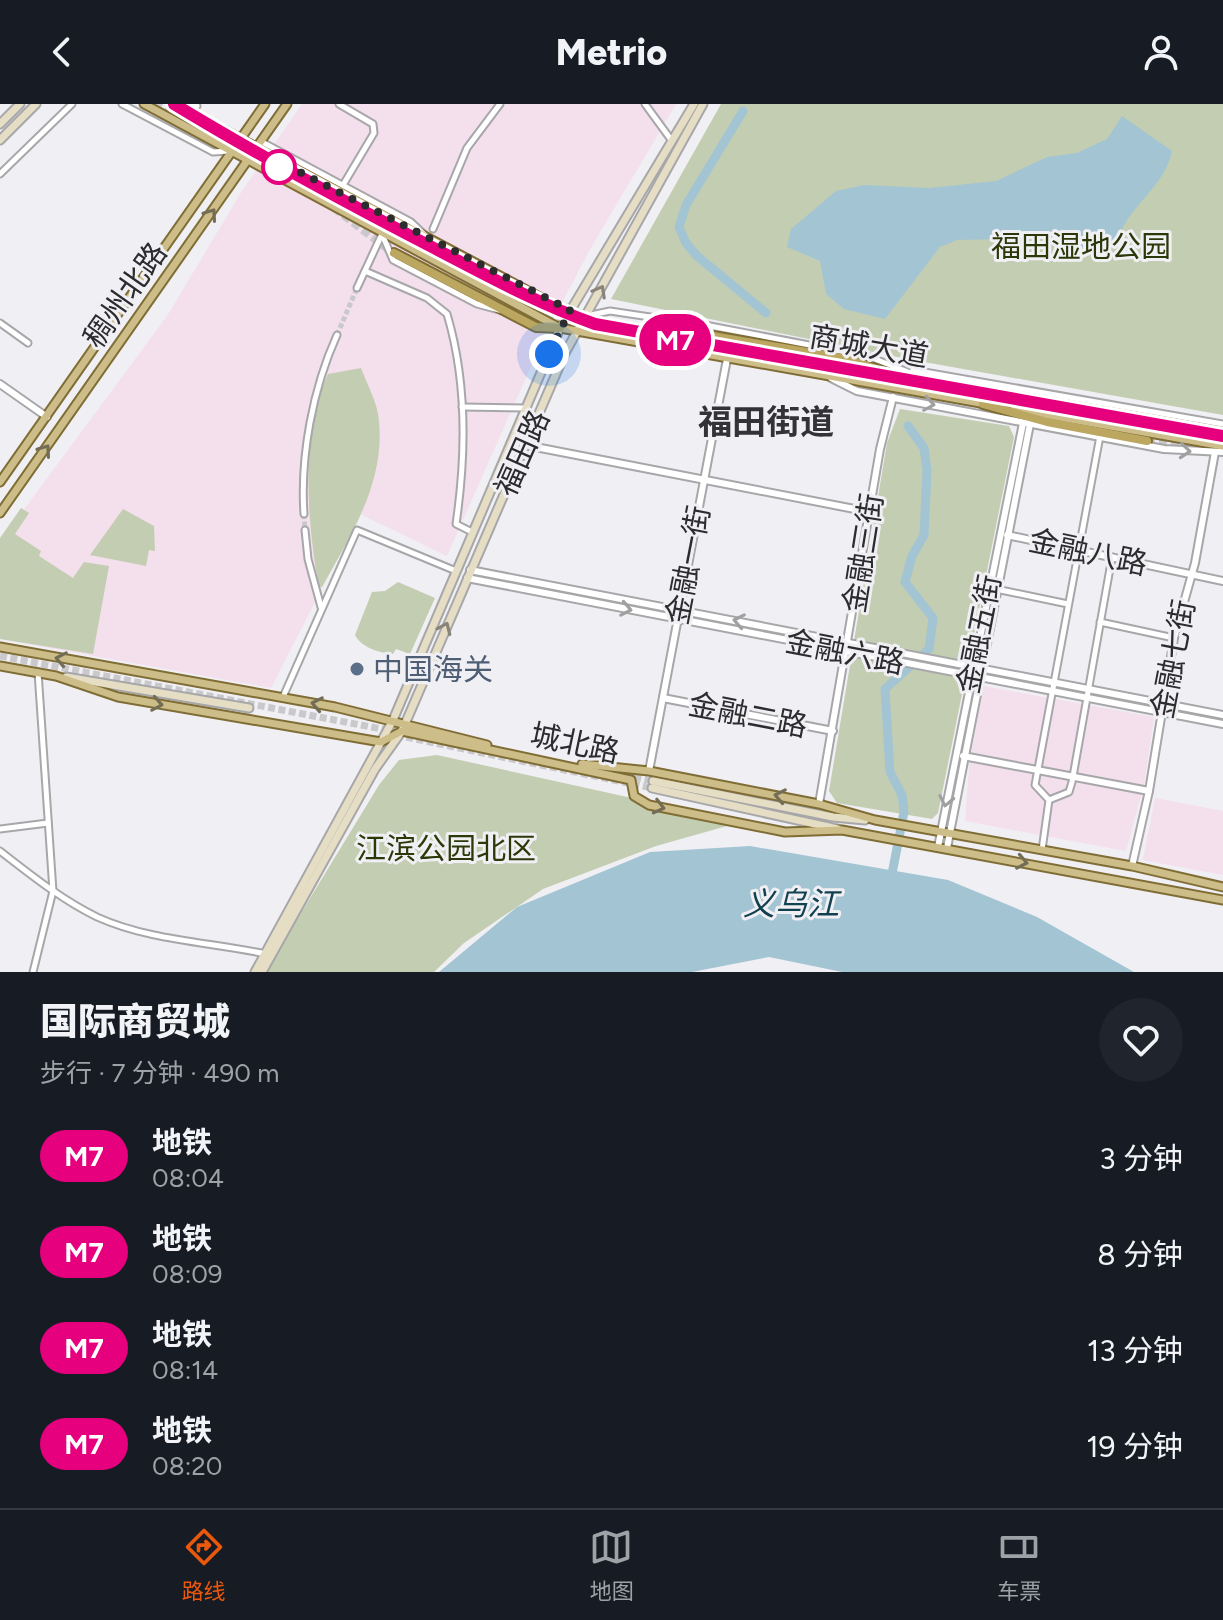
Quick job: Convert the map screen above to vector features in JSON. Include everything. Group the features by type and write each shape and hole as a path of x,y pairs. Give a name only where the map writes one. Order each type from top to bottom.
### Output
{"highway":[{"path":"394,253 536,327 560,328"},
{"path":"678,330 847,359 894,375"},
{"path":"983,404 1047,422 1147,441"}],"main road":[{"path":"0,124 20,104"},
{"path":"0,140 36,104"},
{"name":"商城大道","path":"144,104 560,328 1220,450"},
{"name":"商城大道","path":"175,104 241,140 259,145 429,240 603,324 1223,432"},
{"name":"稠州北路","path":"1,477 47,417 265,104"},
{"name":"稠州北路","path":"0,513 287,104"},
{"name":"福田路","path":"268,955 393,720 560,328 694,104"},
{"name":"福田路","path":"268,955 375,769 403,729 468,574 577,333 703,104"},
{"name":"城北路","path":"0,647 283,697 393,720 403,729 631,780 634,796 649,805 785,832 842,830 1223,900"},
{"path":"0,666 38,671 118,697 381,742 403,729"},
{"path":"56,676 249,708"},
{"name":"城北路","path":"403,729 594,767 649,771 819,804 879,821 1132,866 1223,887"},
{"path":"842,830 653,785 833,817 879,821"},
{"path":"255,972 268,955"},
{"path":"262,972 268,955"}],"street":[{"path":"0,174 72,104"},
{"path":"122,104 213,152 234,150"},
{"path":"339,104 373,124 374,133 343,185"},
{"path":"433,229 467,148 500,104"},
{"path":"645,104 672,141"},
{"path":"259,145 411,222 429,240"},
{"path":"357,288 382,234"},
{"path":"382,234 393,260 477,304 507,311"},
{"path":"365,271 427,298 447,314 462,407 464,471 456,524 472,532"},
{"path":"586,316 610,311 710,326 853,353 905,368 1223,424"},
{"path":"0,323 28,343"},
{"path":"304,514 302,491 312,409 337,335"},
{"name":"金融一街","path":"649,771 727,359"},
{"path":"905,368 930,381"},
{"path":"828,377 857,391 1164,449 1220,450"},
{"path":"0,384 47,417"},
{"name":"金融三街","path":"819,804 880,449 893,397"},
{"path":"462,407 526,408"},
{"name":"金融五街","path":"942,847 951,833 997,589 1003,535 1026,423"},
{"path":"1049,800 1035,785 1037,769 1100,436"},
{"path":"525,445 870,512"},
{"name":"金融七街","path":"1132,866 1149,791 1174,638 1220,450"},
{"path":"305,530 308,559 321,608"},
{"path":"283,697 357,530 456,571"},
{"name":"金融五街","path":"942,847 939,832 987,586 1003,535"},
{"name":"金融八路","path":"1003,535 1223,581"},
{"path":"1049,800 1069,792 1112,557"},
{"name":"金融六路","path":"468,574 898,652 1053,683 1088,694"},
{"name":"金融六路","path":"468,574 677,619 980,678 1162,708 1223,724"},
{"path":"987,586 1069,604"},
{"path":"1100,622 1174,638"},
{"path":"33,972 53,891 38,671"},
{"name":"金融二路","path":"663,698 833,731"},
{"name":"金融六路","path":"1162,708 1223,715"},
{"path":"955,754 1149,791"},
{"path":"1042,850 1049,800"},
{"path":"0,829 48,823"},
{"path":"0,851 53,891 98,917 136,930 268,955"}],"shaded area":[{"path":"302,104 676,104 589,251 544,337 447,556 360,514 271,688 0,639 0,542 167,316 242,191"},
{"path":"983,686 1154,717 1144,785 1126,851 965,821 969,768"},
{"path":"1155,798 1223,811 1223,875 1143,860"}],"green space":[{"name":"福田湿地公园","path":"721,104 1223,104 1223,415 907,359 611,299"},
{"path":"361,368 378,414 377,466 364,508 322,587 319,586 315,562 309,507 313,423 328,374"},
{"path":"900,409 1009,426 1014,437 938,813 932,819 837,803 829,791 887,443"},
{"path":"21,508 29,513 15,534 41,551 39,556 73,578 84,562 109,566 93,654 0,639 0,538"},
{"path":"123,509 154,526 155,551 149,550 146,566 90,555"},
{"path":"398,582 435,598 410,654 396,649 393,654 376,651 355,635 372,592 385,591"},
{"name":"江滨公园北区","path":"437,755 741,822 656,846 543,889 464,943 434,972 265,972 379,785 399,760"}],"water":[{"path":"1122,116 1172,151 1162,175 1130,216 1118,239 1104,248 1084,248 1048,238 957,240 940,247 885,319 844,309 826,294 820,261 787,247 791,229 836,191 864,185 929,188 996,181 1047,157 1077,153 1107,139"},
{"name":"义乌江","path":"750,846 948,880 1037,917 1134,972 842,972 769,957 692,972 439,972 517,907 650,852"}],"waterway":[{"path":"743,111 686,205 679,227 686,243 697,256 766,313"},
{"path":"891,879 904,812 902,795 890,772 885,689 929,649 933,618 905,582 912,556 924,535 927,471 924,448 908,426"}],"tunnel":[{"path":"154,104 265,165"},
{"path":"262,159 352,207"},
{"path":"334,208 393,253"},
{"path":"344,208 536,309 605,333"},
{"path":"337,335 357,288"},
{"path":"631,327 678,330"},
{"path":"602,328 986,396"},
{"path":"977,399 1023,407"},
{"path":"1015,401 1132,421"},
{"path":"1068,415 1180,435"},
{"path":"1177,429 1223,438"},
{"path":"1147,441 1222,448"},
{"path":"304,514 305,530"},
{"path":"0,656 392,731"},
{"path":"396,735 652,788"},
{"path":"624,775 653,781"}],"metro line":[{"name":"M7","path":"174,104 279,167 364,212 507,286 561,312 595,324 631,333 1223,436"}],"place":[{"name":"中国海关","path":"357,669"}],"district":[{"name":"福田街道","path":"766,422"}],"route":[{"path":"279,167 280,162 551,303 570,310 549,354"}]}
